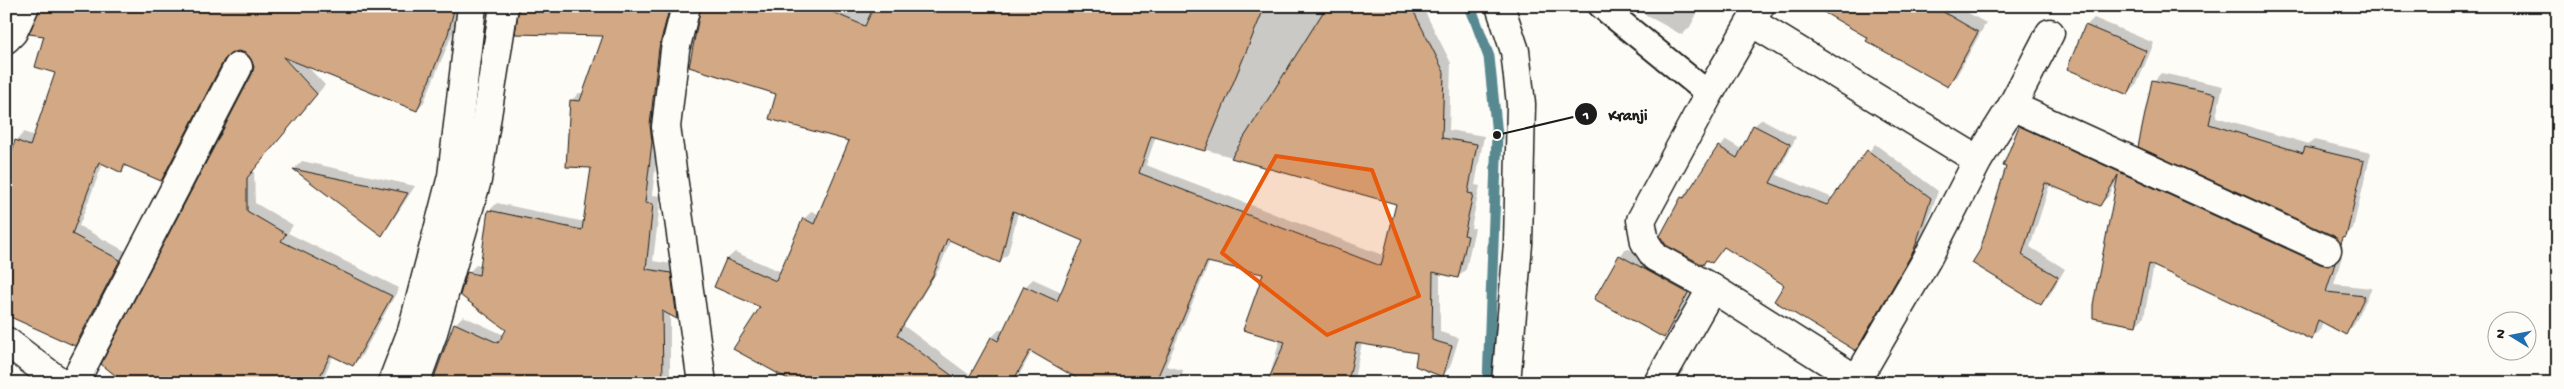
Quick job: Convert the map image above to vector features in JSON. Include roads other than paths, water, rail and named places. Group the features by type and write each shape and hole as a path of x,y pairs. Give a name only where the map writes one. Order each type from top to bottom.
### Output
{"street":[{"path":"6,38 13,32 25,6"},
{"path":"392,383 412,331 452,176 472,6"},
{"path":"415,383 432,336 477,180 504,6"},
{"path":"686,6 675,50 666,127 702,383"},
{"path":"1500,6 1515,51 1521,104 1518,244 1506,383"},
{"path":"1978,160 1756,14 1709,94 1641,220 1645,242 1655,257 1712,288 1858,382 1927,259 1978,160 2012,106 2050,33"},
{"path":"74,383 238,67"},
{"path":"2012,106 2327,250"},
{"path":"1658,383 1712,288"},
{"path":"6,341 61,383"}],"lane":[{"path":"1601,6 1709,94"}],"waterway":[{"path":"1470,6 1489,57 1497,135 1488,383"}],"place":[{"name":"Kranji","path":"1497,135"}]}
